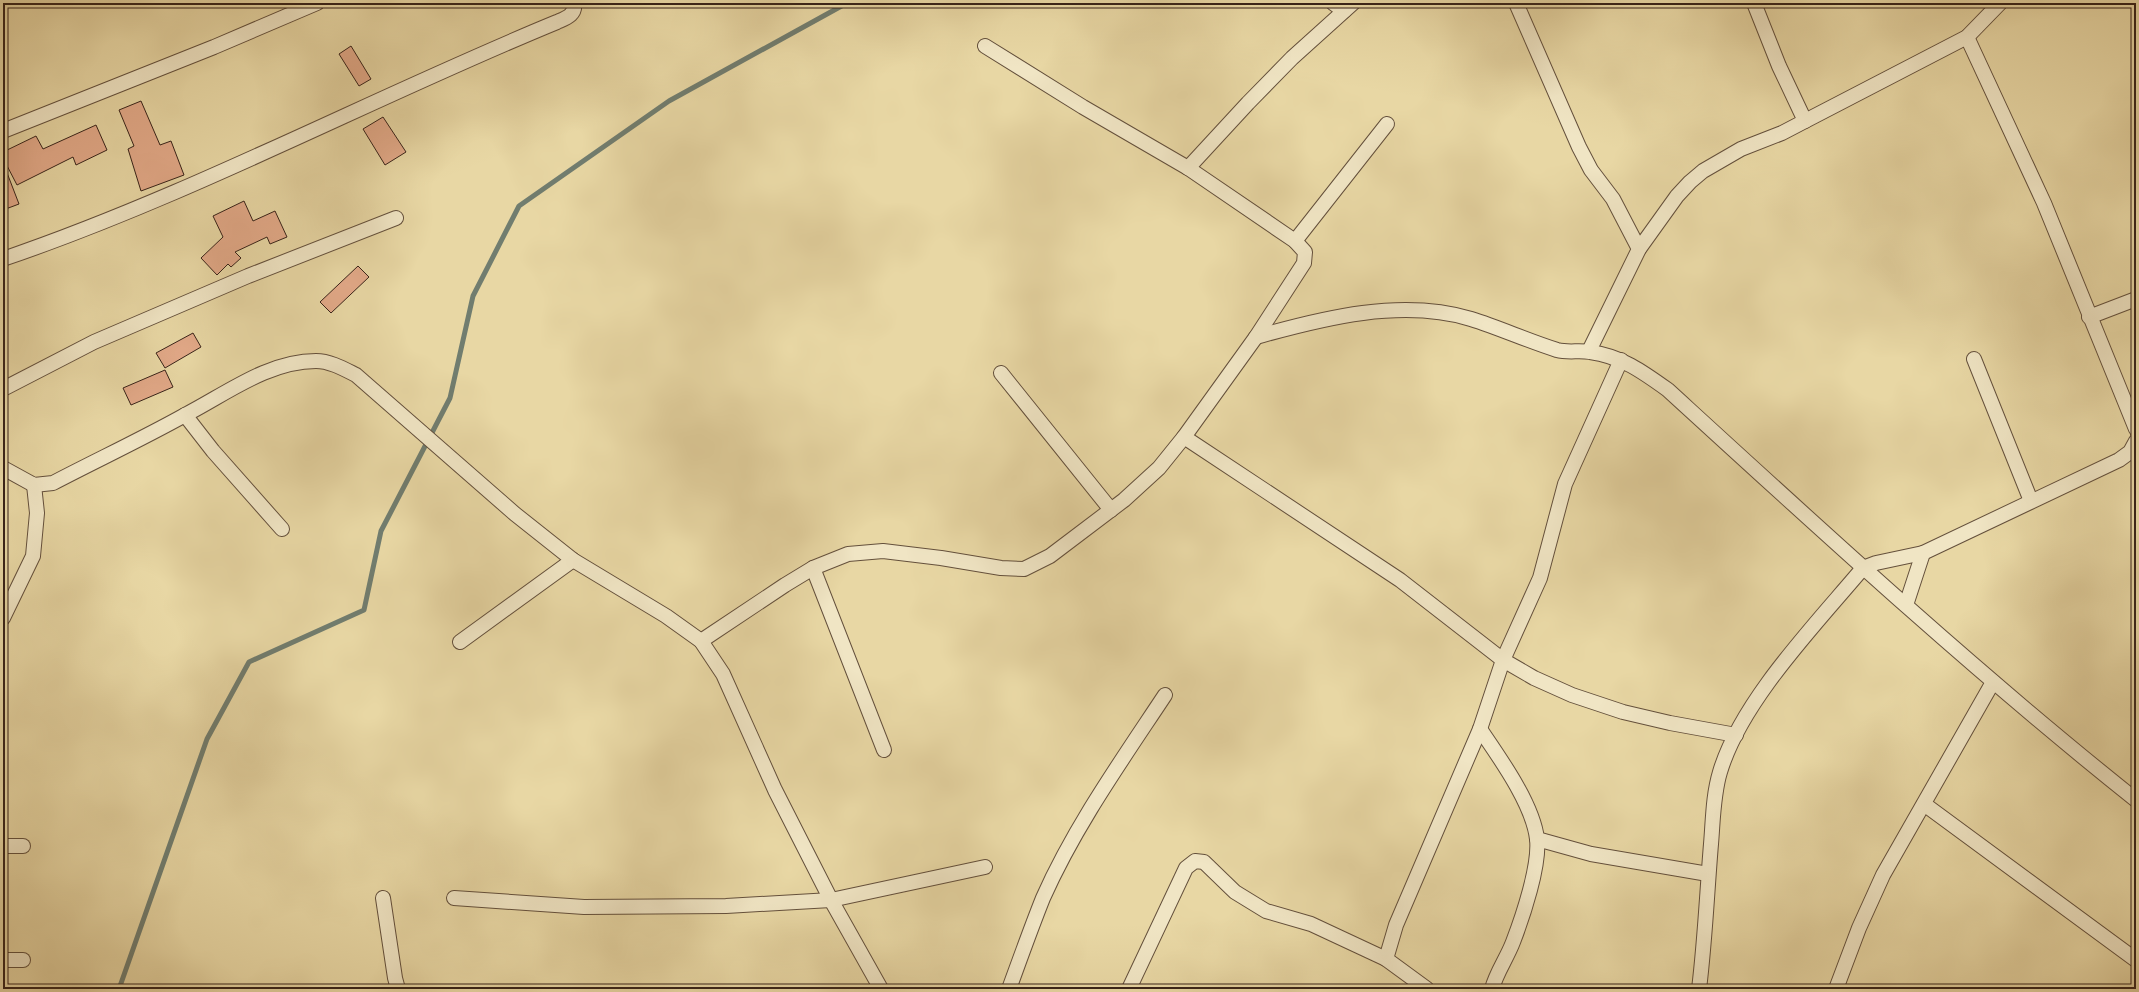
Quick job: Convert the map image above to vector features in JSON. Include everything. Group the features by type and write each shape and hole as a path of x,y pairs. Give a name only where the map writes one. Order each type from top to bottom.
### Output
{"street":[{"path":"3,131 207,50 317,3"},
{"path":"3,259 68,237 141,207 445,69 557,22 570,16 575,8 574,3"},
{"path":"1516,3 1579,147 1591,170 1614,199 1639,249"},
{"path":"1754,3 1779,66 1805,122"},
{"path":"1589,351 1639,249 1677,196 1690,182 1703,171 1741,149 1805,122 1967,37 2000,3"},
{"path":"1188,168 1248,103 1343,6"},
{"path":"1967,37 2044,203 2089,317 2136,429"},
{"path":"701,641 749,608 813,568 848,554 882,551 941,558 1001,568 1024,569 1050,556 1111,510 1159,468 1184,437 1256,337 1304,263 1304,252 1295,241 1188,168 1083,107 985,46"},
{"path":"1295,241 1387,124"},
{"path":"3,389 102,339 248,276 396,218"},
{"path":"2089,317 2136,299"},
{"path":"1256,337 1320,319 1367,313 1404,311 1434,313 1471,319 1533,343 1561,351 1589,351 1634,365 1668,390 1863,568 1993,682 2136,800"},
{"path":"1974,359 2031,501"},
{"path":"1386,958 1396,925 1480,729 1503,660 1540,578 1564,484 1621,360"},
{"path":"3,468 34,485 53,483 185,415 252,378 282,366 317,361 343,368 366,383 515,514 573,560 666,616 701,641 726,680 775,790 831,900 881,989"},
{"path":"1001,373 1111,510"},
{"path":"185,415 212,451 282,529"},
{"path":"1184,437 1400,580 1503,660 1534,678 1572,695 1623,712 1670,723 1736,735"},
{"path":"1699,989 1714,807 1720,772 1736,735 1752,706 1779,670 1863,568 1887,560 1922,553 2120,460 2130,452 2136,441"},
{"path":"3,618 33,556 36,513 34,485"},
{"path":"1906,605 1922,553"},
{"path":"460,642 573,560"},
{"path":"813,568 884,750"},
{"path":"1836,989 1859,928 1883,875 1993,682"},
{"path":"1009,989 1044,897 1092,806 1165,695"},
{"path":"1480,729 1497,754 1532,817 1537,839 1536,855 1528,900 1513,943 1492,989"},
{"path":"1924,804 2136,960"},
{"path":"1537,839 1591,854 1708,874"},
{"path":"3,846 24,846"},
{"path":"1129,989 1186,868 1195,861 1204,862 1235,892 1266,911 1311,924 1386,958 1427,989"},
{"path":"454,898 584,907 726,906 831,900 986,868"},
{"path":"384,898 395,978 398,989"},
{"path":"3,960 23,960"}],"building":[{"path":"351,46 371,79 359,86 339,54"},
{"path":"141,101 160,145 171,141 184,175 141,191 128,149 134,146 119,110"},
{"path":"383,117 406,152 385,165 363,129"},
{"path":"96,125 107,150 76,165 73,157 17,185 3,158 3,152 36,136 43,149"},
{"path":"4,165 19,204 3,210 3,166"},
{"path":"244,201 253,221 275,211 287,237 270,244 267,237 235,252 241,258 231,267 228,264 217,275 201,258 223,237 213,216"},
{"path":"358,266 369,277 331,313 320,302"},
{"path":"193,333 201,347 165,368 156,353"},
{"path":"165,370 173,387 131,405 123,388"}],"waterway":[{"path":"119,989 207,739 249,662 364,610 381,531 450,398 473,296 519,206 669,101 847,3"}]}
